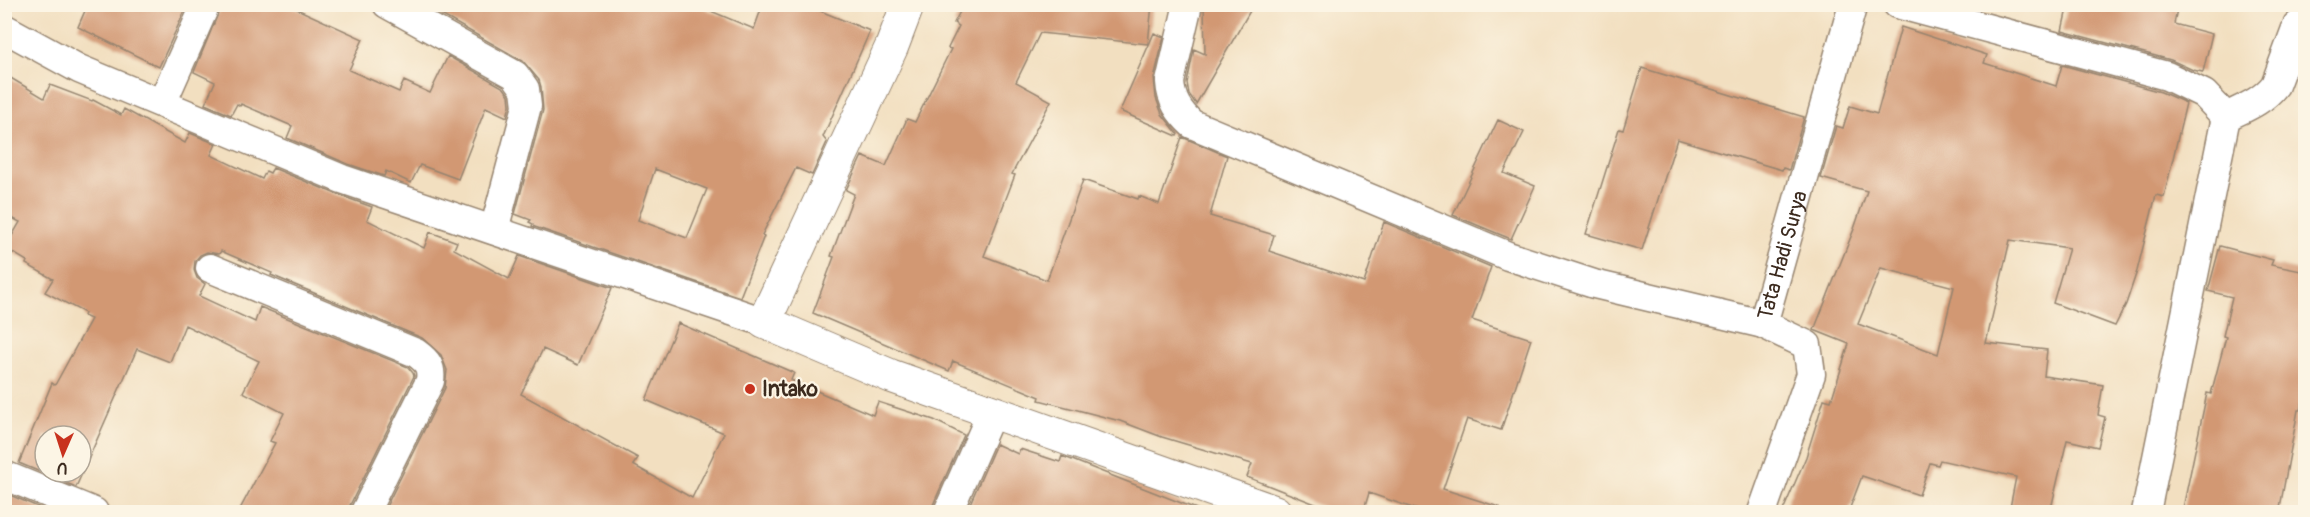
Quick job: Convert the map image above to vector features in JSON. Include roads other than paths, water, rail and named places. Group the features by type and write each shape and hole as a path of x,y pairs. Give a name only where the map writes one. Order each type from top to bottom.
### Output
{"street":[{"path":"162,103 206,4"},
{"path":"387,4 515,75 525,89 527,106 494,230"},
{"path":"764,322 892,46 908,4"},
{"path":"1188,4 1170,82 1177,107 1192,124 1508,256 1594,284 1764,324"},
{"name":"Tata Hadi Surya","path":"1762,513 1811,374 1807,345 1764,324 1853,4"},
{"path":"1897,4 2167,76 2204,94 2226,117"},
{"path":"2226,117 2264,97 2275,85 2297,26 2306,19"},
{"path":"5,29 79,69 342,179 764,322 891,375 1275,513"},
{"path":"2146,513 2226,117"},
{"path":"210,268 416,353 427,361 431,371 430,381 365,513"},
{"path":"948,513 992,412"},
{"path":"4,475 92,512"}],"place":[{"name":"Intako","path":"750,389"}]}
